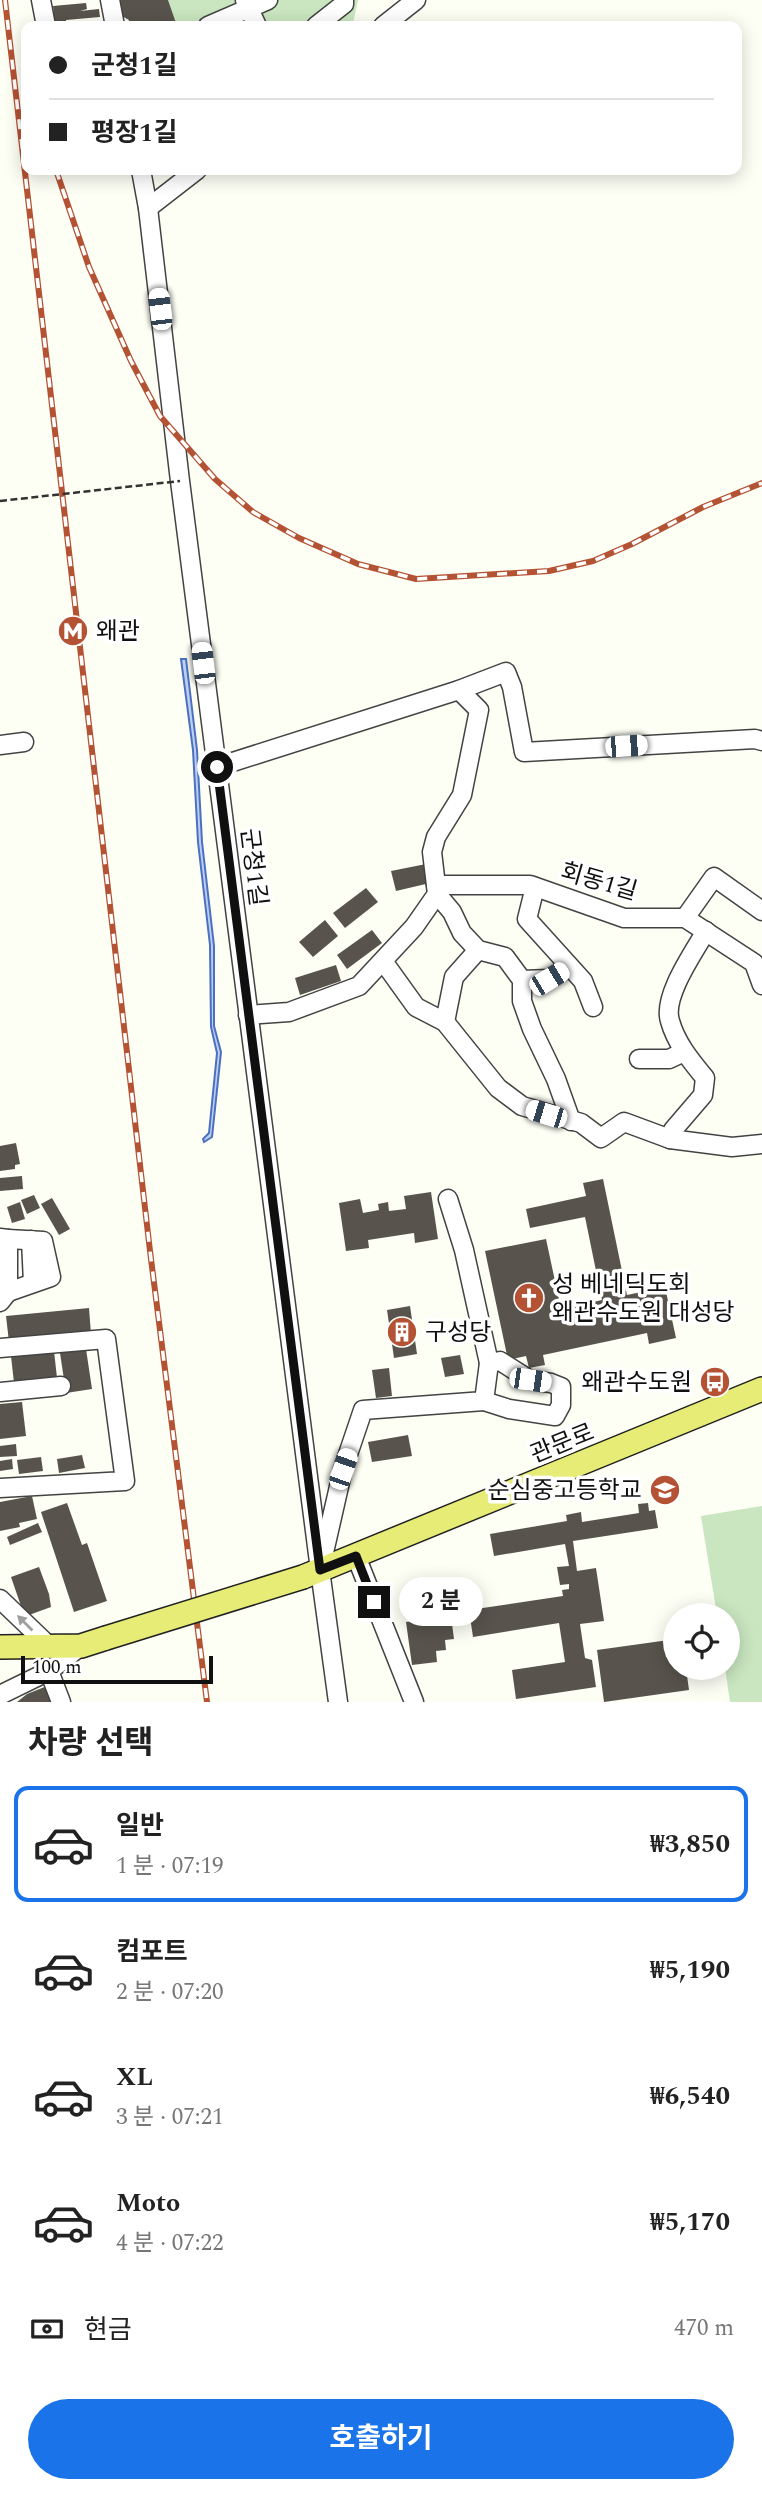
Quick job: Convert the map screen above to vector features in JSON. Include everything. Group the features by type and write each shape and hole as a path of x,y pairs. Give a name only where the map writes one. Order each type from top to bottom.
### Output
{"main road":[{"name":"관문로","path":"81,1646 311,1573 762,1390"},
{"path":"0,1647 81,1646"}],"street":[{"path":"41,0 45,21"},
{"path":"110,0 114,21"},
{"path":"217,21 247,4 268,0"},
{"path":"322,21 344,4 344,0"},
{"path":"387,21 398,7 416,0"},
{"path":"247,4 255,21"},
{"name":"군청1길","path":"142,175 248,1015 311,1573 338,1702"},
{"path":"148,208 191,175"},
{"path":"217,767 459,690 506,672 512,687 524,752 755,739 762,741"},
{"path":"459,690 479,710 462,795 436,837 432,852 436,890 452,912 462,933 478,950 505,957 522,980 522,1001 571,1121"},
{"path":"0,745 24,742"},
{"path":"685,918 714,877 762,911"},
{"name":"회동1길","path":"436,890 530,885 624,918 685,918 754,963 762,983"},
{"path":"535,887 527,919 583,981 593,1007"},
{"path":"248,1015 289,1012 359,986 414,927 436,890"},
{"path":"670,1139 673,1130 703,1095 705,1078 684,1052 669,1020 669,1003 706,930"},
{"path":"445,1022 454,976 478,950"},
{"path":"383,961 416,1007 445,1022 498,1088 522,1106 581,1123 601,1138 624,1122 670,1139 732,1147 762,1144"},
{"path":"522,980 549,979 569,967"},
{"path":"639,1059 669,1059 684,1052"},
{"path":"449,1199 464,1250 489,1363 484,1401"},
{"path":"4,1238 43,1241 51,1278 33,1283 4,1297 4,1238"},
{"path":"0,1348 106,1339 124,1481 0,1488"},
{"path":"311,1573 363,1410 484,1401 509,1409 555,1416 561,1405 561,1387 530,1380 500,1361 489,1363"},
{"path":"0,1392 61,1386"},
{"path":"356,1556 414,1702"},
{"path":"0,1599 50,1647"},
{"path":"0,1695 49,1671 81,1646"},
{"path":"49,1671 61,1702"}],"path":[{"path":"0,501 180,481"}],"green space":[{"path":"168,0 358,0 353,21 174,21"},
{"path":"762,1506 762,1702 730,1702 727,1680 740,1680 740,1603 715,1603 701,1516"}],"water":[{"path":"181,659 186,659 197,750 202,842 214,946 214,1026 221,1052 212,1137 204,1142 203,1139 209,1133 217,1053 211,1027 210,945 198,842 193,750"}],"building":[{"path":"116,0 168,0 175,21 129,21 118,14"},
{"path":"86,3 87,9 80,11 99,9 100,17 54,21 53,6"},
{"path":"426,864 430,883 396,891 391,871"},
{"path":"366,888 378,902 345,928 333,913"},
{"path":"325,920 338,936 313,957 299,942"},
{"path":"372,930 382,943 347,969 337,955"},
{"path":"336,965 341,981 300,995 295,978"},
{"path":"16,1143 20,1164 15,1165 15,1169 0,1171 0,1146"},
{"path":"22,1176 23,1189 0,1191 0,1178"},
{"path":"603,1179 627,1295 665,1287 676,1338 649,1344 647,1333 543,1355 545,1365 529,1368 526,1356 508,1360 485,1251 546,1239 561,1309 602,1300 585,1217 530,1228 526,1209 586,1196 583,1183"},
{"path":"431,1192 438,1239 415,1243 414,1233 368,1240 369,1248 346,1251 339,1203 360,1199 363,1213 379,1210 378,1204 388,1202 389,1211 406,1209 404,1196"},
{"path":"34,1195 40,1208 27,1214 21,1200"},
{"path":"52,1198 70,1229 59,1235 41,1204"},
{"path":"20,1202 25,1219 12,1223 7,1207"},
{"name":"구성당","path":"410,1306 417,1354 394,1358 387,1310"},
{"path":"89,1308 91,1334 9,1342 6,1316"},
{"path":"86,1349 92,1389 66,1393 60,1353"},
{"path":"54,1351 57,1378 14,1383 11,1356"},
{"path":"460,1355 464,1374 445,1377 441,1358"},
{"path":"389,1368 392,1396 376,1398 372,1370"},
{"path":"22,1402 26,1436 0,1439 0,1404"},
{"path":"408,1435 412,1456 372,1462 368,1442"},
{"path":"16,1444 17,1456 0,1457 0,1446"},
{"path":"82,1455 85,1468 59,1473 57,1459"},
{"path":"41,1457 43,1471 19,1474 17,1460"},
{"path":"12,1459 13,1469 0,1471 0,1461"},
{"path":"32,1496 37,1519 19,1523 20,1527 0,1531 0,1502"},
{"path":"67,1503 82,1545 87,1543 107,1601 74,1612 41,1512"},
{"path":"648,1503 649,1511 655,1510 658,1528 573,1541 577,1571 596,1568 604,1621 580,1624 585,1658 592,1660 596,1687 516,1699 512,1670 565,1662 559,1623 473,1637 469,1610 563,1596 562,1590 569,1589 569,1584 560,1585 557,1567 569,1566 565,1544 494,1556 490,1534 567,1521 566,1515 581,1512 582,1522 639,1513 638,1504"},
{"path":"38,1523 42,1532 10,1545 7,1537"},
{"path":"39,1567 51,1607 29,1615 22,1609 11,1577"},
{"path":"444,1584 448,1606 408,1614 403,1591"},
{"path":"451,1616 454,1639 445,1640 446,1650 436,1651 437,1662 412,1665 406,1622"},
{"path":"663,1641 663,1680 688,1680 689,1690 604,1702 597,1650"},
{"path":"47,1686 53,1702 17,1702 27,1694"}],"railway":[{"path":"5,0 21,138"},
{"path":"25,175 150,1251 207,1702"},
{"path":"58,175 89,267 131,361 160,416 215,479 253,512 299,538 358,564 416,579 549,571 593,561 703,507 762,483"}],"place":[{"name":"왜관","path":"73,631"},
{"name":"성 베네딕도회 왜관수도원 대성당","path":"529,1298"},
{"name":"구성당","path":"402,1332"},
{"name":"왜관수도원","path":"715,1382"},
{"name":"순심중고등학교","path":"665,1490"}],"route":[{"path":"217,767 320,1570 356,1556 374,1602"}]}
